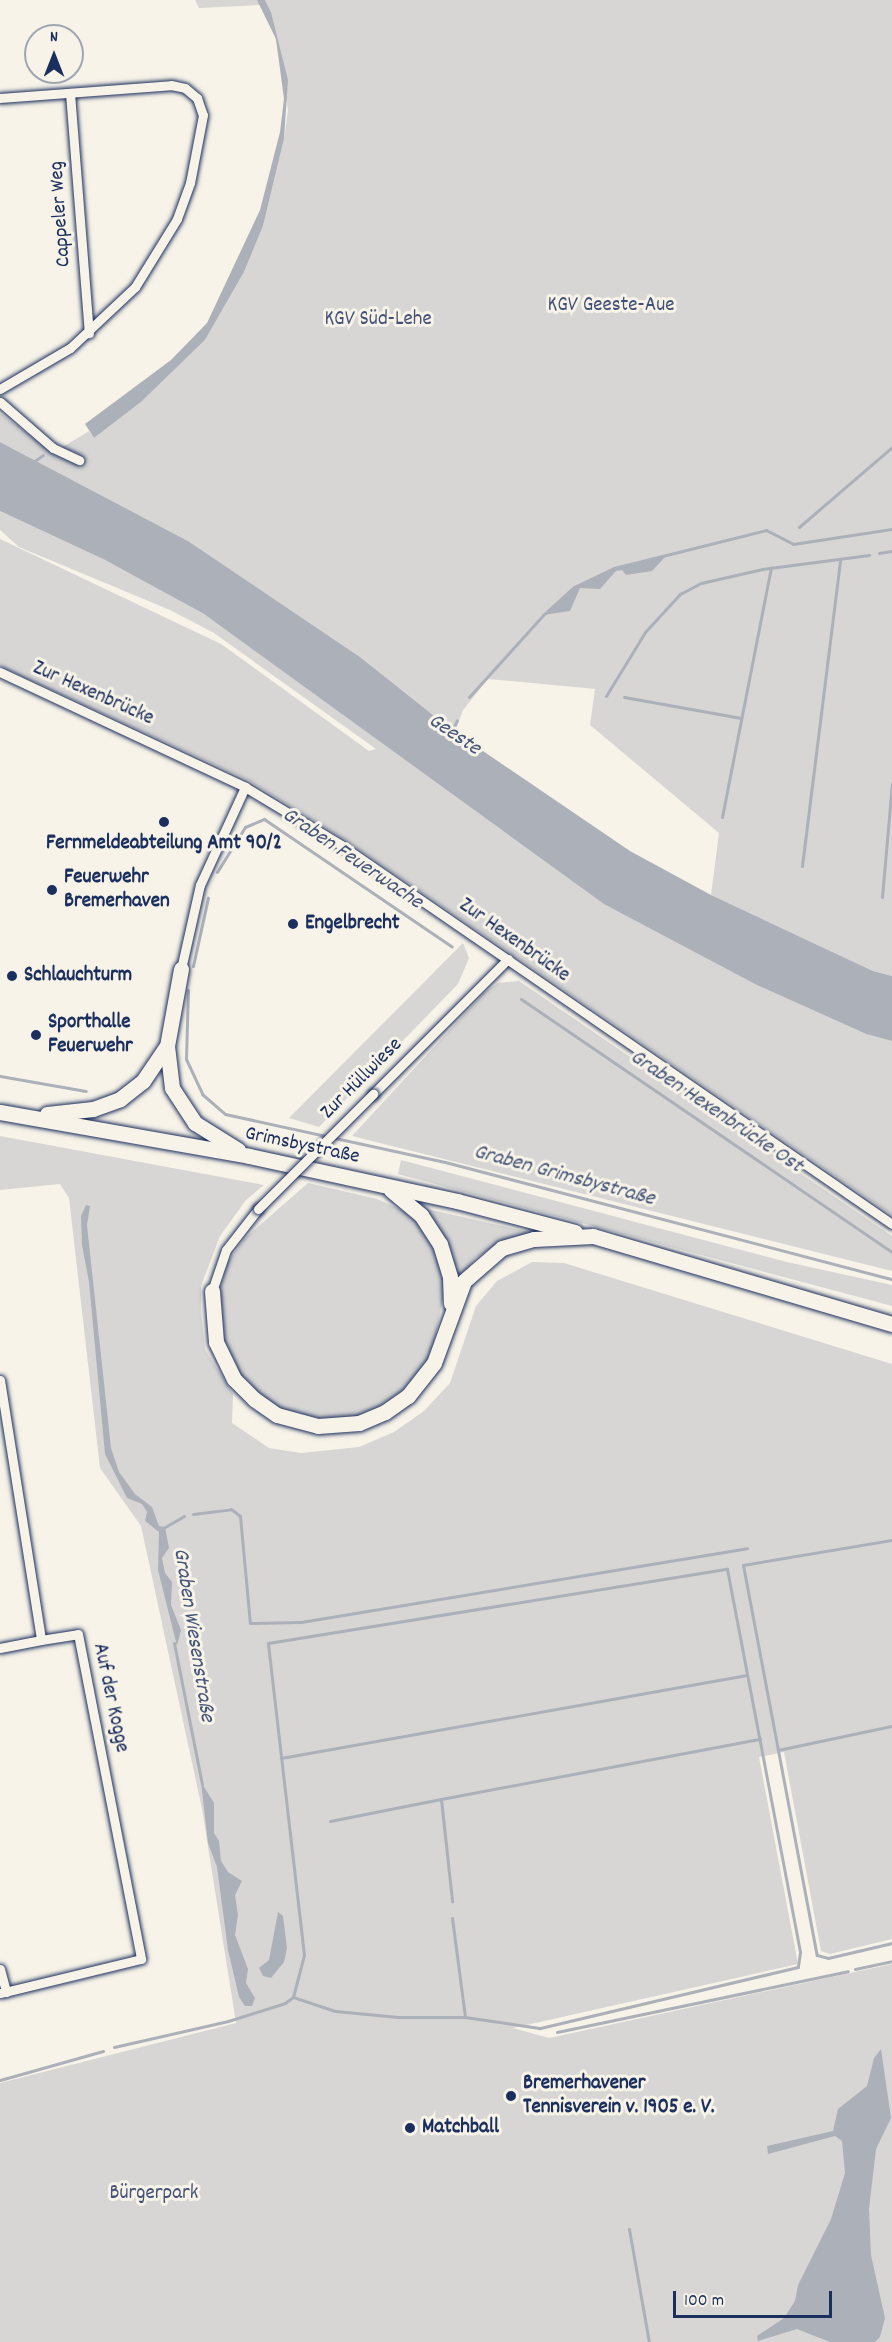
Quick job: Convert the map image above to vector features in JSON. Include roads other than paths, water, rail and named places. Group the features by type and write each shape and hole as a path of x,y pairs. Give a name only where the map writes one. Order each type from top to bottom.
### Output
{"highway":[{"path":"22,1116 93,1109 120,1099 152,1071 166,1046 181,969"},
{"path":"166,1046 172,1088 186,1112 206,1131 249,1156"},
{"name":"Grimsbystraße","path":"0,1112 249,1156 380,1184 593,1236 892,1324"},
{"path":"380,1184 409,1202 432,1229 448,1269 450,1312"},
{"path":"212,1291 216,1342 234,1379 265,1408 290,1420 318,1426 366,1421 408,1396 434,1363 450,1312 475,1268 502,1248 534,1239 593,1236"}],"street":[{"path":"0,98 171,85 185,88 197,98 203,125 190,183 177,219 135,287 89,333 0,389"},
{"name":"Cappeler Weg","path":"70,93 89,333"},
{"path":"0,402 53,448 79,460"},
{"name":"Zur Hexenbrücke","path":"0,672 245,787 341,845 892,1224"},
{"path":"181,969 200,885 245,787"},
{"name":"Zur Hüllwiese","path":"212,1291 226,1250 258,1209 508,959"},
{"path":"0,1380 40,1640 0,1648"},
{"name":"Auf der Kogge","path":"3,1992 141,1959 78,1634 40,1640"},
{"path":"0,1968 3,1992"}],"water":[{"path":"257,0 265,0 271,12 288,80 284,139 263,226 244,272 205,340 141,402 94,438 85,424 171,360 207,323 260,210 280,132 284,99 276,39"},
{"name":"Geeste","path":"0,442 188,541 360,657 452,730 630,851 711,895 873,971 892,976 892,1041 866,1034 757,985 604,904 204,614 105,560 0,511"},
{"path":"667,555 652,571 626,575 622,570 616,571 600,589 580,588 570,611 543,615 574,587 614,568"},
{"path":"86,1205 90,1206 87,1225 111,1448 119,1472 135,1494 152,1507 159,1526 165,1527 169,1548 162,1558 165,1573 172,1582 171,1605 181,1630 177,1646 158,1570 159,1532 145,1521 147,1512 142,1504 127,1498 105,1454 89,1282 82,1245 81,1216"},
{"path":"201,1782 214,1803 214,1833 219,1841 221,1861 228,1872 242,1881 235,1895 238,1915 235,1935 248,1969 246,1983 255,1998 252,2006 245,2006 239,1997 228,1950 217,1867 208,1843"},
{"path":"278,1912 283,1916 287,1948 284,1962 271,1978 263,1976 259,1968 269,1960"},
{"path":"881,2049 891,2118 876,2149 869,2209 871,2255 885,2318 880,2337 875,2342 830,2342 797,2329 758,2341 757,2336 784,2318 795,2301 798,2285 831,2219 845,2173 842,2141 835,2136 768,2154 767,2146 833,2131 838,2109 867,2086 874,2058"}],"waterway":[{"path":"799,527 892,447"},
{"path":"33,462 43,455"},
{"path":"469,697 543,615 574,587 614,568 766,530 793,544 892,529"},
{"path":"879,553 892,551"},
{"path":"606,696 645,632 680,594 701,583 762,569 869,555"},
{"path":"802,866 840,559"},
{"path":"722,817 771,568"},
{"path":"624,697 741,718"},
{"name":"Geeste","path":"451,732 457,720"},
{"path":"882,897 892,783"},
{"name":"Graben Feuerwache","path":"217,872 245,827 264,819 452,947"},
{"name":"Graben Feuerwache","path":"193,966 208,898"},
{"name":"Graben Grimsbystraße","path":"188,990 186,1059 202,1094 225,1114 445,1162 892,1279"},
{"name":"Graben Hexenbrücke Ost","path":"521,999 892,1252"},
{"name":"Graben Grimsbystraße","path":"0,1076 86,1091"},
{"path":"193,1514 231,1509 240,1516 250,1623 301,1622 747,1548"},
{"path":"165,1527 184,1516"},
{"path":"892,1540 743,1565 817,1955 828,1958 892,1943"},
{"path":"114,2047 228,2021 285,2003 293,1997 304,1955 268,1643 727,1569 800,1952 798,1967 539,2028 465,2017 398,2017 335,2011 293,1997"},
{"name":"Graben Wiesenstraße","path":"174,1643 202,1784"},
{"path":"281,1758 747,1675"},
{"path":"778,1750 892,1726"},
{"path":"441,1799 760,1739"},
{"path":"330,1821 441,1799 452,1901"},
{"path":"452,1918 465,2017"},
{"path":"855,1969 892,1961"},
{"path":"557,2032 848,1971"},
{"path":"0,2080 103,2051"},
{"path":"629,2229 649,2342"}],"place":[{"name":"Fernmeldeabteilung Amt 90/2","path":"164,822"},
{"name":"Feuerwehr Bremerhaven","path":"52,890"},
{"name":"Engelbrecht","path":"293,924"},
{"name":"Schlauchturm","path":"12,976"},
{"name":"Sporthalle Feuerwehr","path":"36,1035"},
{"name":"Bremerhavener Tennisverein v. 1905 e. V.","path":"511,2096"},
{"name":"Matchball","path":"410,2128"}],"park label":[{"name":"KGV Geeste-Aue","path":"611,306"},
{"name":"KGV Süd-Lehe","path":"378,320"},
{"name":"Bürgerpark","path":"154,2194"}]}
